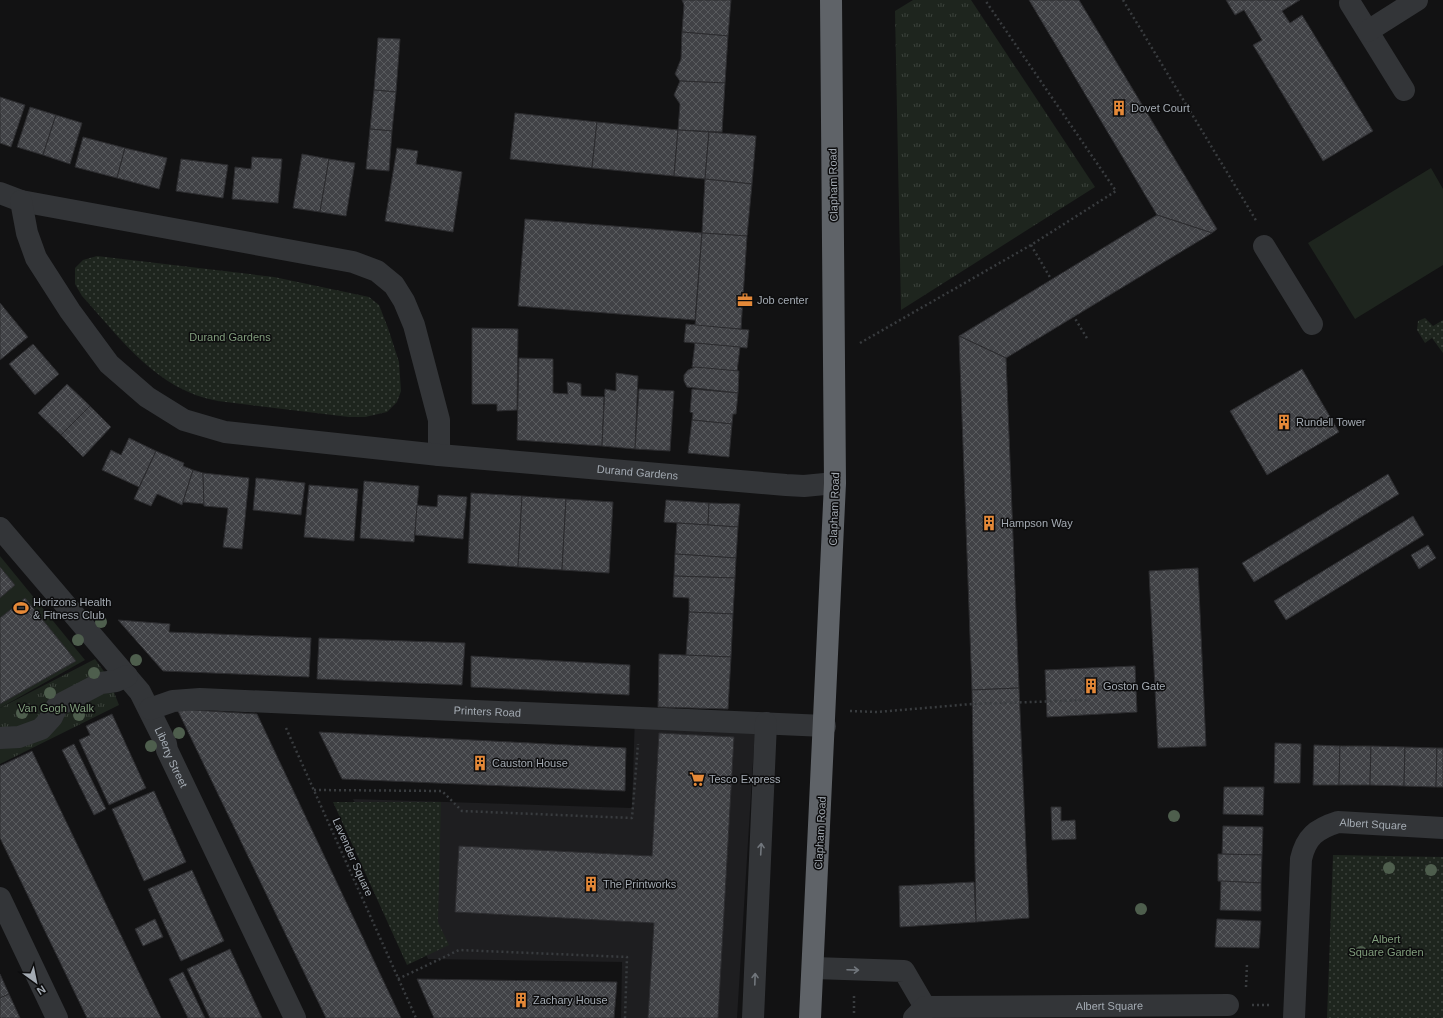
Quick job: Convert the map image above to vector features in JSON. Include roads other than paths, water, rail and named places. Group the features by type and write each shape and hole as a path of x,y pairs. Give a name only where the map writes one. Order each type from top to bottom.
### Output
{"highway":[{"name":"Clapham Road","path":"810,1018 814,968 836,483 836,357 831,0"}],"street":[{"path":"1368,31 1417,0"},
{"path":"1350,3 1404,90"},
{"path":"0,193 21,201 353,262 377,271 394,285 404,301 414,325 439,420 439,455"},
{"name":"Durand Gardens","path":"21,201 27,233 36,258 74,317 109,364 147,397 184,420 225,432 439,455 786,485 836,483"},
{"path":"1263,238 1312,324"},
{"name":"Liberty Street","path":"0,528 127,676 150,710 166,744 167,750 295,1018"},
{"path":"0,738 19,737 41,729 52,717 57,706 101,683 116,681 127,676"},
{"name":"Printers Road","path":"150,710 173,702 200,699 766,723 825,718"},
{"path":"753,1018 766,723"},
{"name":"Albert Square","path":"1294,1011 1301,859 1304,847 1311,837 1322,827 1338,822 1443,828"},
{"path":"0,898 57,1018"},
{"name":"Albert Square","path":"814,968 904,971 920,1012 1228,1005"}],"place":[{"name":"Dovet Court","path":"1119,108"},
{"name":"Job center","path":"745,300"},
{"name":"Rundell Tower","path":"1284,422"},
{"name":"Hampson Way","path":"989,523"},
{"name":"Horizons Health & Fitness Club","path":"21,608"},
{"name":"Goston Gate","path":"1091,686"},
{"name":"Causton House","path":"480,763"},
{"name":"Tesco Express","path":"697,779"},
{"name":"The Printworks","path":"591,884"},
{"name":"Zachary House","path":"521,1000"}],"park label":[{"name":"Van Gogh Walk","path":"56,708"},
{"name":"Albert Square Garden","path":"1386,945"}]}
